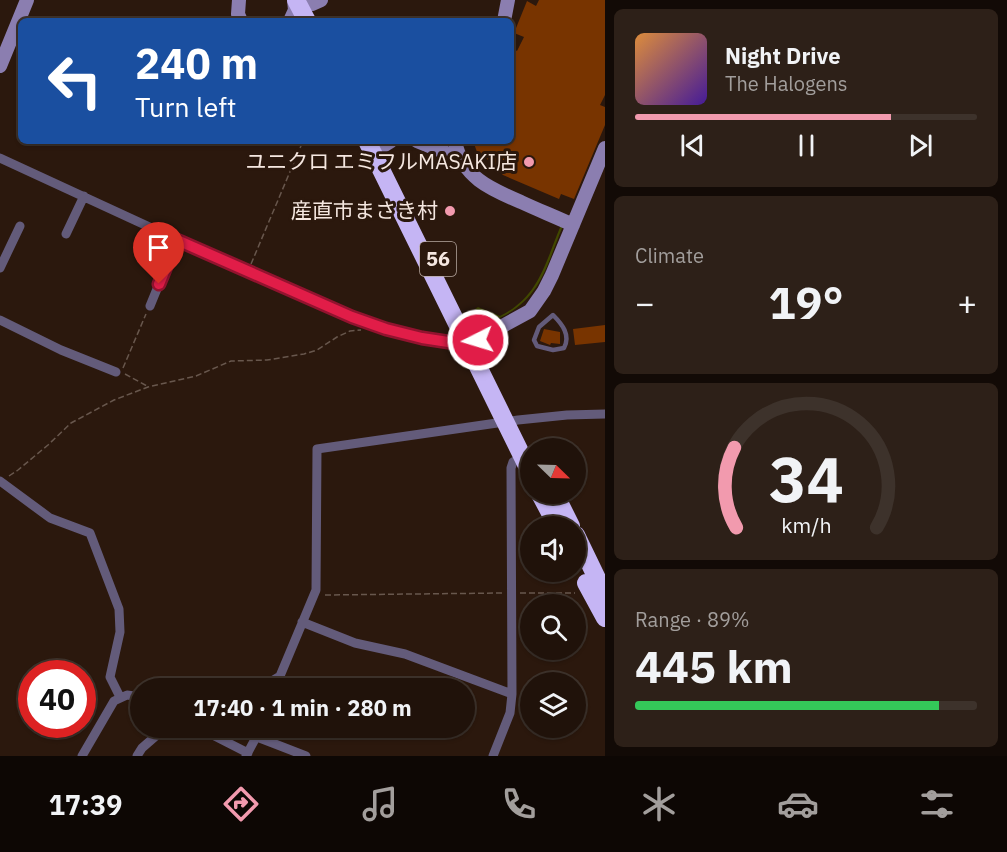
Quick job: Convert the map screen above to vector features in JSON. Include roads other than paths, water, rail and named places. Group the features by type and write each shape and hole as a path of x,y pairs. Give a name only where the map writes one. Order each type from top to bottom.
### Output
{"highway":[{"name":"56","path":"381,144 473,343 521,438"},
{"path":"586,562 605,618"},
{"path":"586,578 598,594"}],"street":[{"path":"240,0 240,18"},
{"path":"505,18 508,0"},
{"path":"0,66 23,1"},
{"path":"291,18 295,10 309,7"},
{"path":"424,144 461,159"},
{"path":"456,144 461,159 476,179 485,186 573,225"},
{"path":"0,158 247,272 352,317 422,338 473,343 531,311 544,291 605,148"},
{"path":"66,234 84,196"},
{"path":"0,268 3,252 20,226"},
{"path":"150,306 177,240"},
{"path":"0,320 61,350 116,372"},
{"path":"277,678 280,676 315,595 317,448 567,415 605,414"},
{"path":"493,756 510,713 512,694 511,468 513,462 520,457"},
{"path":"0,482 50,518 90,532 119,609 120,632 110,677 120,697"},
{"path":"302,622 355,643 405,654 512,694"},
{"path":"82,756 114,701 120,697 130,695"},
{"path":"136,756 154,738"},
{"path":"217,738 247,755 256,738"},
{"path":"271,738 306,756"}],"lane":[{"path":"553,315 563,324 567,339 564,348 553,350 537,346 534,340 538,327 553,315"}],"place":[{"name":"ユニクロ エミフルMASAKI店","path":"529,162"},
{"name":"産直市まさき村","path":"450,211"}]}
